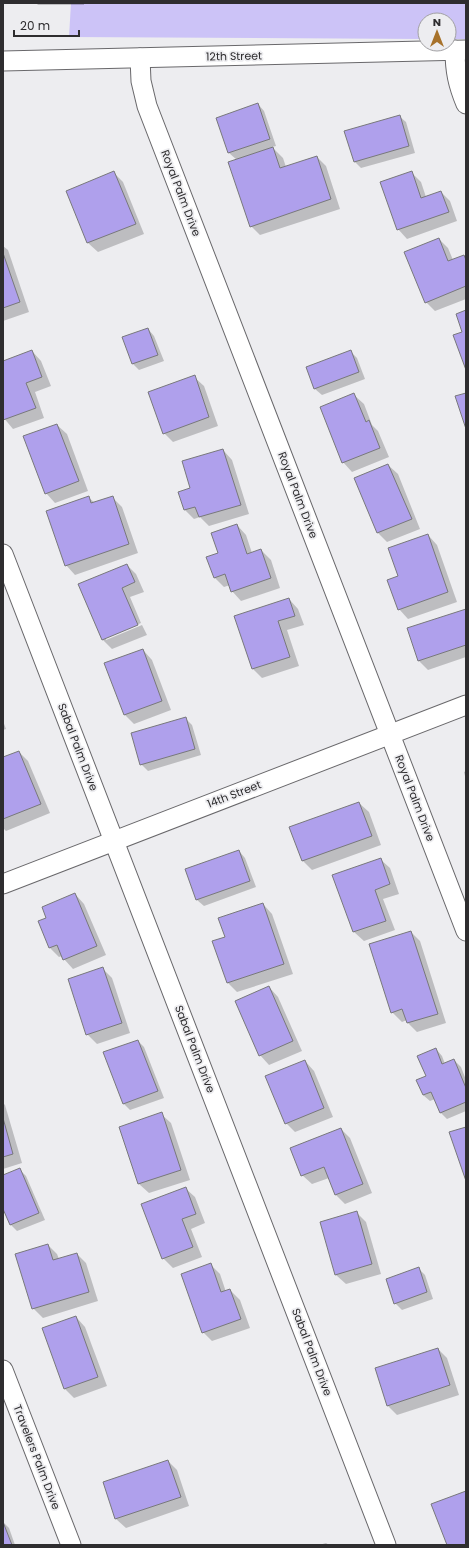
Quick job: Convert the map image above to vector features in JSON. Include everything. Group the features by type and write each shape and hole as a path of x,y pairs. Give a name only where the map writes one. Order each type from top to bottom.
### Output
{"street":[{"name":"12th Street","path":"3,61 460,50"},
{"path":"460,50 455,70 458,85 466,104"},
{"name":"Royal Palm Drive","path":"140,58 141,81 147,106 466,930"},
{"name":"Sabal Palm Drive","path":"3,554 386,1545"},
{"name":"14th Street","path":"3,884 466,705"},
{"name":"Travelers Palm Drive","path":"3,1370 70,1545"}],"shaded area":[{"path":"71,3 466,3 466,39 457,39 457,12 417,12 417,39 69,37"}],"building":[{"path":"258,103 270,139 228,153 216,118"},
{"path":"400,115 409,146 354,162 344,131"},
{"path":"273,147 280,168 317,156 331,199 250,227 228,162"},
{"path":"114,171 136,224 87,243 66,191"},
{"path":"412,171 421,198 441,191 449,212 397,230 380,182"},
{"path":"439,238 448,261 464,255 466,260 466,286 425,303 404,252"},
{"path":"3,253 20,302 3,308"},
{"path":"466,310 466,370 453,335 462,332 456,314"},
{"path":"148,328 158,355 132,364 122,337"},
{"path":"32,350 42,377 26,383 36,408 3,420 3,361"},
{"path":"351,350 359,372 314,389 306,367"},
{"path":"195,375 209,417 163,434 148,392"},
{"path":"354,393 366,422 369,420 380,448 342,463 320,407"},
{"path":"466,393 466,429 455,396"},
{"path":"57,424 79,481 45,494 23,436"},
{"path":"223,449 241,505 199,517 195,507 184,510 178,492 190,488 182,461"},
{"path":"388,464 412,519 377,533 354,478"},
{"path":"89,496 91,503 113,496 129,544 65,566 46,511"},
{"path":"237,524 247,554 261,549 271,578 231,592 225,574 214,578 206,557 218,553 211,533"},
{"path":"428,534 448,592 398,610 387,580 398,576 388,548"},
{"path":"127,564 135,582 122,588 138,625 102,640 78,584"},
{"path":"289,598 295,616 278,621 290,657 252,669 234,616"},
{"path":"466,609 466,645 418,661 407,628"},
{"path":"143,649 162,701 124,715 104,663"},
{"path":"186,717 195,749 140,765 131,733"},
{"path":"19,751 41,804 3,819 3,757"},
{"path":"359,802 372,836 302,861 289,827"},
{"path":"239,850 250,881 196,900 185,869"},
{"path":"381,858 390,884 375,890 386,921 353,932 332,875"},
{"path":"75,893 97,946 63,960 57,945 49,948 38,921 46,918 42,907"},
{"path":"263,903 284,964 227,983 212,941 225,937 218,918"},
{"path":"411,931 438,1014 407,1023 402,1009 391,1013 369,944"},
{"path":"103,967 122,1023 86,1035 68,979"},
{"path":"269,986 293,1041 259,1056 235,1001"},
{"path":"138,1040 158,1091 123,1104 103,1052"},
{"path":"436,1048 442,1064 454,1059 466,1088 466,1102 440,1113 431,1092 423,1095 416,1080 426,1076 417,1056"},
{"path":"305,1060 324,1108 285,1124 265,1076"},
{"path":"162,1112 181,1170 138,1184 119,1127"},
{"path":"3,1118 13,1154 3,1157"},
{"path":"466,1127 466,1181 449,1132"},
{"path":"341,1128 363,1184 335,1195 324,1167 301,1176 290,1148"},
{"path":"20,1168 39,1213 10,1225 3,1209 3,1175"},
{"path":"186,1187 196,1214 182,1219 193,1247 162,1259 141,1204"},
{"path":"357,1211 372,1264 335,1275 320,1222"},
{"path":"48,1244 53,1260 77,1253 89,1292 32,1309 15,1254"},
{"path":"211,1263 221,1292 230,1289 241,1319 202,1333 181,1274"},
{"path":"419,1267 427,1292 394,1304 386,1279"},
{"path":"76,1316 98,1377 64,1389 42,1328"},
{"path":"438,1348 450,1385 387,1406 375,1368"},
{"path":"168,1460 181,1497 115,1519 103,1482"},
{"path":"466,1491 466,1545 447,1545 431,1504"},
{"path":"3,1522 12,1545 3,1545"}]}
